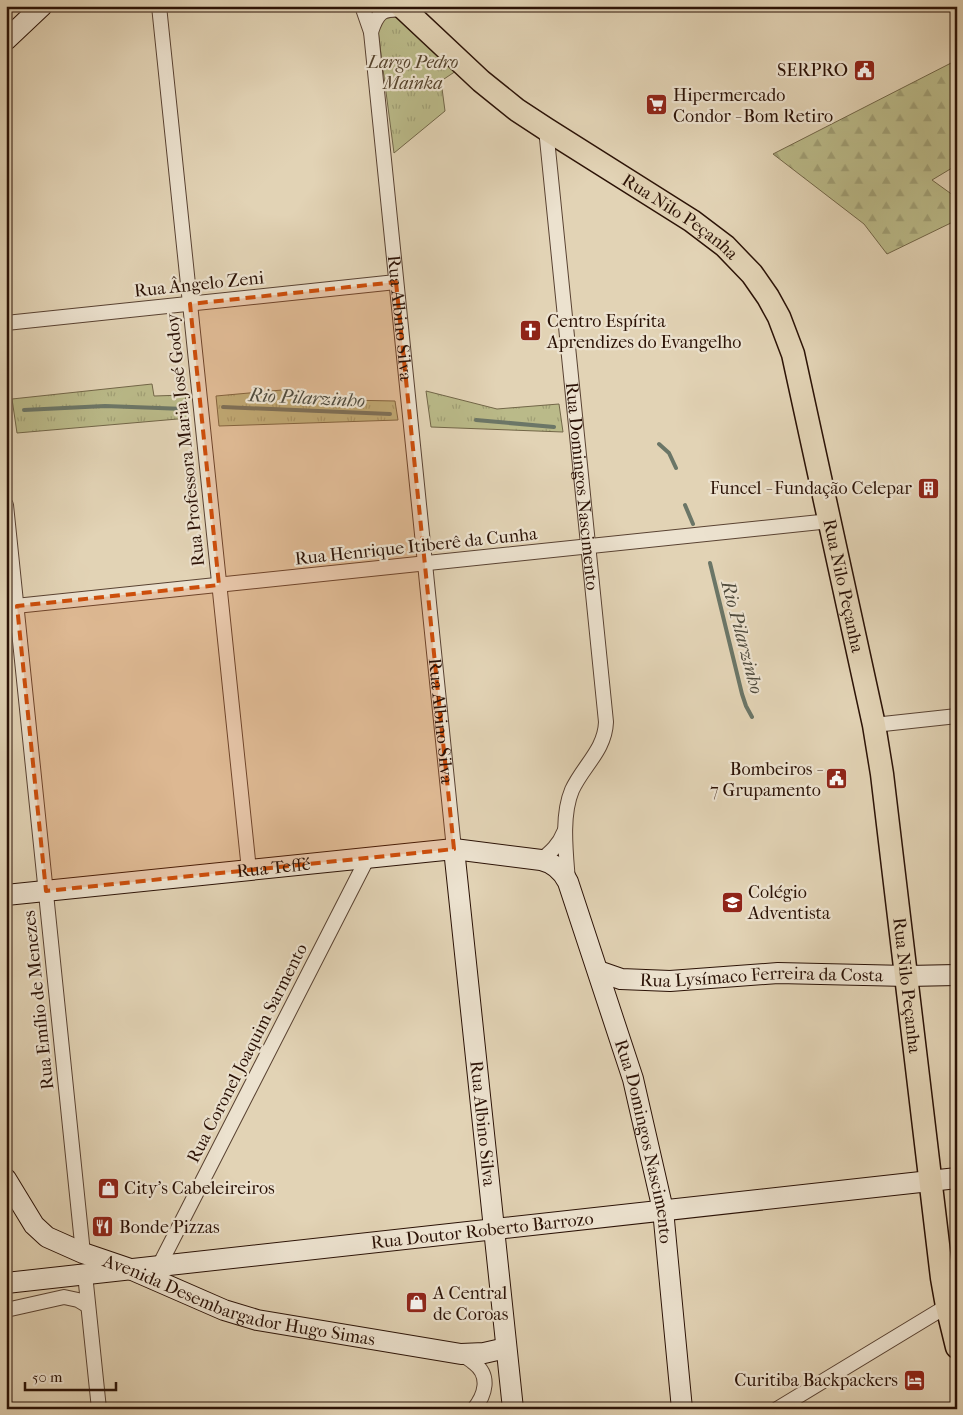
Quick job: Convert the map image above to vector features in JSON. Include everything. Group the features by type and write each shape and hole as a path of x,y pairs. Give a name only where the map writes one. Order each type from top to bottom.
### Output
{"main road":[{"path":"6,40 42,6"},
{"name":"Rua Nilo Peçanha","path":"403,8 517,110 708,232 725,246 752,274 779,316 793,354 874,725 886,799 942,1278 957,1346"},
{"name":"Rua Teffé","path":"6,895 454,849 541,860"},
{"name":"Rua Albino Silva","path":"454,849 513,1409"},
{"name":"Rua Domingos Nascimento","path":"541,860 549,862 561,870 568,882 633,1079 663,1210 682,1409"},
{"name":"Rua Lysímaco Ferreira da Costa","path":"598,971 621,979 670,981 778,973 907,976 957,975"},
{"path":"607,1000 612,992 618,989 670,981"},
{"name":"Rua Doutor Roberto Barrozo","path":"6,1283 957,1178"},
{"name":"Avenida Desembargador Hugo Simas","path":"6,1179 31,1220 47,1237 83,1253 130,1269 224,1310 257,1320 461,1354 484,1353 506,1348"},
{"path":"60,1277 76,1265 83,1253"},
{"path":"159,1266 166,1285"}],"street":[{"name":"Rua Professora Maria José Godoy","path":"159,6 249,870"},
{"name":"Rua Albino Silva","path":"362,6 371,32 454,849"},
{"path":"371,32 375,19 381,13 391,9 403,8"},
{"name":"Rua Domingos Nascimento","path":"546,130 606,722 606,733 598,750 571,792 565,832 568,882"},
{"name":"Rua Ângelo Zeni","path":"6,323 396,282"},
{"name":"Rua Emílio de Menezes","path":"6,504 11,607 46,891 83,1253"},
{"name":"Rua Henrique Itiberê da Cunha","path":"11,607 830,522"},
{"path":"874,725 957,716"},
{"name":"Rua Domingos Nascimento","path":"541,860 556,848 565,832"},
{"name":"Rua Coronel Joaquim Sarmento","path":"159,1266 368,858"},
{"path":"85,1274 99,1409"},
{"path":"6,1310 64,1297 78,1300 88,1306"},
{"path":"777,1409 947,1306"},
{"path":"461,1354 480,1368 483,1375 485,1384 483,1394 474,1409"}],"highlighted area":[{"path":"396,282 454,849 46,891 17,606 219,585 190,304"}],"green space":[{"name":"Largo Pedro Mainka","path":"397,17 456,71 441,81 445,111 394,153 378,31 380,23 384,20"},
{"path":"955,61 957,66 957,165 932,180 957,198 957,220 887,254 864,224 773,154"},
{"path":"152,384 154,396 185,395 189,418 17,433 12,399"},
{"path":"293,389 295,399 395,401 398,420 219,426 216,396"},
{"path":"426,391 497,409 559,404 563,432 431,427"}],"waterway":[{"name":"Rio Pilarzinho","path":"24,410 105,406 185,409"},
{"name":"Rio Pilarzinho","path":"223,407 390,414"},
{"name":"Rio Pilarzinho","path":"476,420 554,427"},
{"name":"Rio Pilarzinho","path":"659,444 669,453 676,468"},
{"name":"Rio Pilarzinho","path":"685,505 693,524"},
{"name":"Rio Pilarzinho","path":"710,563 742,694 752,717"}],"place":[{"name":"SERPRO","path":"864,70"},
{"name":"Hipermercado Condor - Bom Retiro","path":"657,105"},
{"name":"Centro Espírita Aprendizes do Evangelho","path":"531,331"},
{"name":"Funcel - Fundação Celepar","path":"928,488"},
{"name":"Bombeiros - 7 Grupamento","path":"837,779"},
{"name":"Colégio Adventista","path":"732,902"},
{"name":"City's Cabeleireiros","path":"108,1188"},
{"name":"Bonde Pizzas","path":"103,1227"},
{"name":"A Central de Coroas","path":"417,1303"},
{"name":"Curitiba Backpackers","path":"914,1380"}]}
